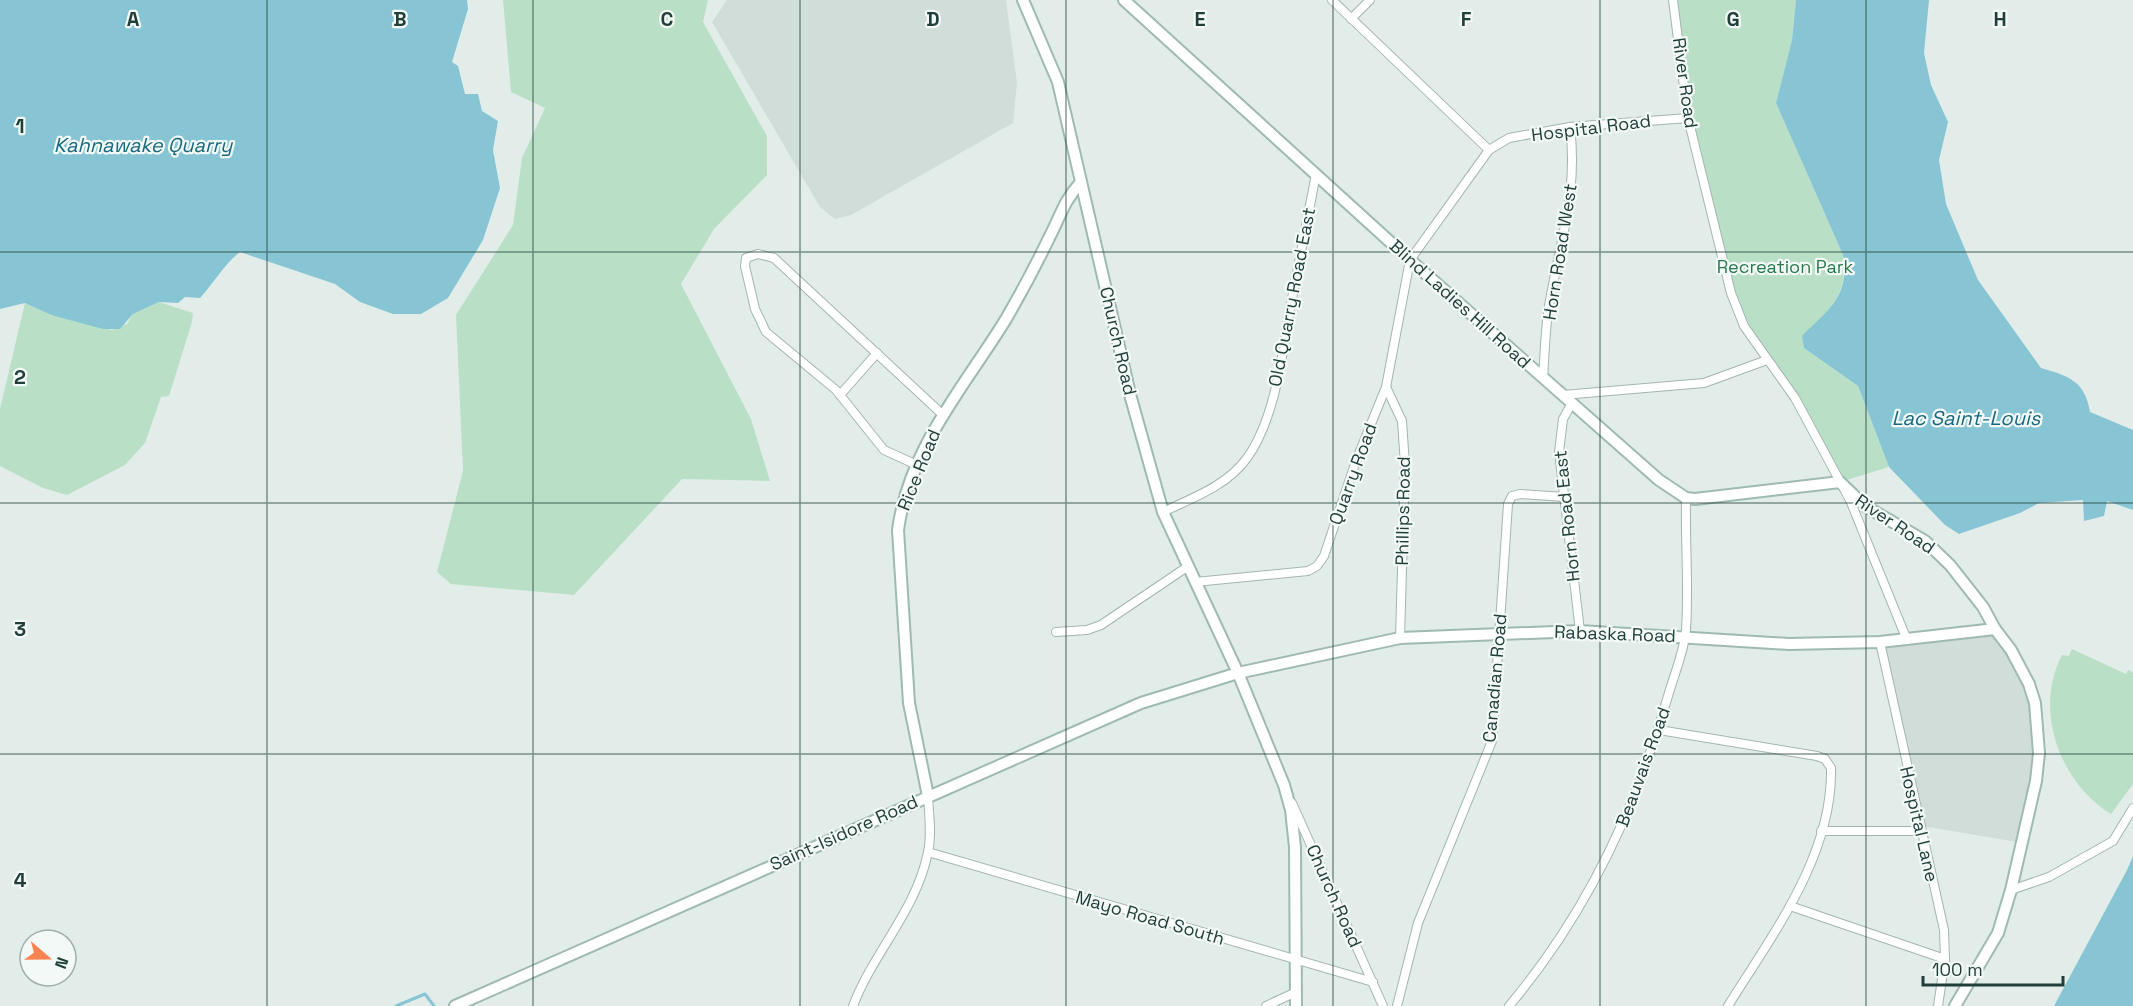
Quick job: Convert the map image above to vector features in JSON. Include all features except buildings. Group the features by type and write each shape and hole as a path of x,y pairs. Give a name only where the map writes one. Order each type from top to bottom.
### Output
{"street":[{"name":"Church Road","path":"1023,0 1058,82 1131,398 1163,512 1238,673 1284,785 1383,1006"},
{"name":"Blind Ladies Hill Road","path":"1124,0 1543,378 1659,480 1686,498"},
{"path":"1332,0 1489,150"},
{"path":"1351,19 1370,0"},
{"name":"River Road","path":"1673,0 1688,118 1731,293 1743,326 1795,398 1840,482 1865,506 1933,547 1983,607 1995,629 2011,650 2029,684 2038,728 2036,781 2011,890 1998,933 1954,1006"},
{"name":"Hospital Road","path":"1410,260 1489,150 1509,138 1570,127 1688,118"},
{"name":"Horn Road West","path":"1543,378 1549,303 1569,206 1574,159 1570,127"},
{"name":"Old Quarry Road East","path":"1163,512 1215,487 1232,475 1247,458 1262,426 1284,355 1316,174"},
{"name":"Rice Road","path":"928,796 909,703 898,530 900,514 917,465 942,414 1005,320 1050,237 1065,200 1081,182"},
{"path":"917,465 884,450 840,395 766,332 754,309 745,266 746,258 758,254 774,258 942,414"},
{"name":"Quarry Road","path":"1195,582 1254,574 1308,571 1317,566 1324,556 1356,461 1386,387 1410,260"},
{"path":"840,395 877,353"},
{"path":"1567,399 1704,383 1767,360"},
{"name":"Phillips Road","path":"1386,387 1402,421 1405,465 1400,638"},
{"name":"Horn Road East","path":"1567,399 1559,437 1580,631"},
{"path":"1686,498 1840,482 1875,557 1906,639"},
{"name":"Canadian Road","path":"1397,1006 1418,923 1492,741 1508,504 1512,496 1520,494 1565,497"},
{"name":"Beauvais Road","path":"1509,1006 1558,942 1592,885 1626,818 1659,730 1685,637 1686,498"},
{"path":"1056,633 1087,630 1101,625 1187,567"},
{"name":"Rabaska Road","path":"1238,673 1400,638 1500,632 1580,631 1762,644 1880,642 1995,629"},
{"name":"Hospital Lane","path":"1880,642 1920,831 1944,930 1945,959 1938,1006"},
{"name":"Saint-Isidore Road","path":"455,1006 1142,703 1238,673"},
{"path":"1659,730 1825,759 1831,768 1821,831 1790,906 1728,1006"},
{"name":"Church Road","path":"1284,785 1291,810 1295,847 1296,1006"},
{"path":"853,1006 913,893 928,852 930,825 928,796"},
{"path":"2011,890 2049,877 2113,841 2133,808"},
{"path":"1821,831 1920,831"},
{"name":"Mayo Road South","path":"928,852 1372,982"},
{"path":"1790,906 1945,959"},
{"path":"1266,1006 1296,992"}],"shaded area":[{"path":"727,0 1006,0 1017,83 1013,123 851,215 835,219 820,207 712,22"},
{"path":"1990,622 2024,690 2033,716 2031,773 2017,842 1922,826 1880,641"}],"green space":[{"path":"503,0 708,0 703,22 767,136 767,175 714,229 681,284 751,419 770,481 682,479 574,595 451,584 437,572 463,471 456,315 513,225 522,158 545,108 511,92"},
{"name":"Recreation Park","path":"1673,0 1796,0 1792,40 1776,103 1843,255 1844,269 1840,292 1829,309 1803,336 1804,348 1858,386 1889,467 1840,482 1795,398 1744,326 1688,118"},
{"path":"159,302 193,313 192,322 169,396 161,397 145,443 125,465 67,495 43,488 0,466 0,409 25,303 51,315 112,330 127,324 133,314"},
{"path":"2072,649 2126,674 2128,670 2133,673 2133,784 2111,814 2093,801 2078,784 2065,765 2056,744 2051,721 2050,699 2054,676 2062,655 2069,656"}],"water":[{"name":"Kahnawake Quarry","path":"0,0 467,0 468,9 452,62 458,66 465,94 478,94 482,111 498,121 493,150 500,188 483,240 448,298 421,314 393,314 360,302 335,284 240,252 200,298 185,297 178,303 159,302 133,314 120,329 103,329 51,315 25,303 0,309"},
{"name":"Lac Saint-Louis","path":"1796,0 1929,0 1924,53 1931,85 1948,122 1939,160 1946,204 1978,280 2041,368 2074,381 2084,393 2090,412 2133,430 2133,510 2107,501 2104,516 2084,521 2083,500 2039,503 2020,513 1959,534 1945,525 1889,467 1858,386 1804,348 1802,336 1835,301 1840,292 1844,269 1843,255 1776,103 1792,40"},
{"path":"2133,856 2133,1006 2054,1006 2127,870"}],"waterway":[{"path":"396,1006 425,994 434,1006"}]}
